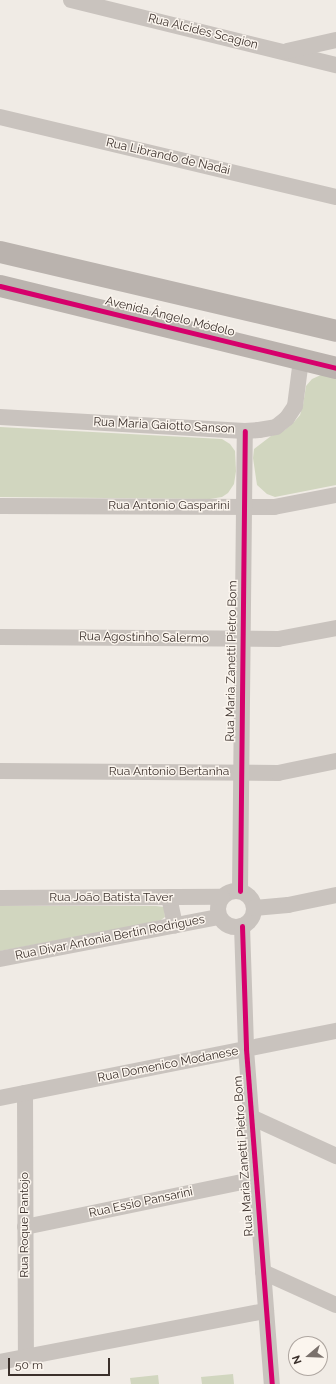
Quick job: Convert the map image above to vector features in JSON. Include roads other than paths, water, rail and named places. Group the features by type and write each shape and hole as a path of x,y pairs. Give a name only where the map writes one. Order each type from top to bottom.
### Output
{"street":[{"name":"Rua Alcides Scagion","path":"71,0 88,2 336,65"},
{"path":"283,52 336,40"},
{"name":"Rua Librando de Nadai","path":"0,117 336,197"},
{"name":"Avenida Ângelo Módolo","path":"0,252 336,332"},
{"name":"Avenida Ângelo Módolo","path":"0,286 336,368"},
{"name":"Rua Maria Gaiotto Sanson","path":"0,417 245,431 276,427 288,418 295,406 301,360"},
{"name":"Rua Maria Zanetti Pietro Bom","path":"240,891 245,431"},
{"name":"Rua Antonio Gasparini","path":"0,506 274,508 336,495"},
{"name":"Rua Agostinho Salermo","path":"0,638 125,637 242,640 278,639 336,628"},
{"name":"Rua Antonio Bertanha","path":"0,771 278,773 336,761"},
{"path":"233,891 240,891 250,897 254,908 252,919 242,926 232,927 222,921 219,917 218,906 222,897 233,891"},
{"path":"254,908 288,905 336,896"},
{"path":"169,897 175,925"},
{"name":"Rua João Batista Taver","path":"0,898 222,897"},
{"name":"Rua Divar Antonia Bertin Rodrigues","path":"0,959 219,917"},
{"name":"Rua Maria Zanetti Pietro Bom","path":"242,926 246,1049 272,1384"},
{"name":"Rua Domenico Modanese","path":"0,1098 336,1031"},
{"name":"Rua Roque Pantojo","path":"25,1093 26,1357"},
{"path":"251,1117 336,1156"},
{"name":"Rua Essio Pansarini","path":"25,1227 256,1179"},
{"path":"263,1272 336,1305"},
{"path":"0,1362 266,1310"}]}
